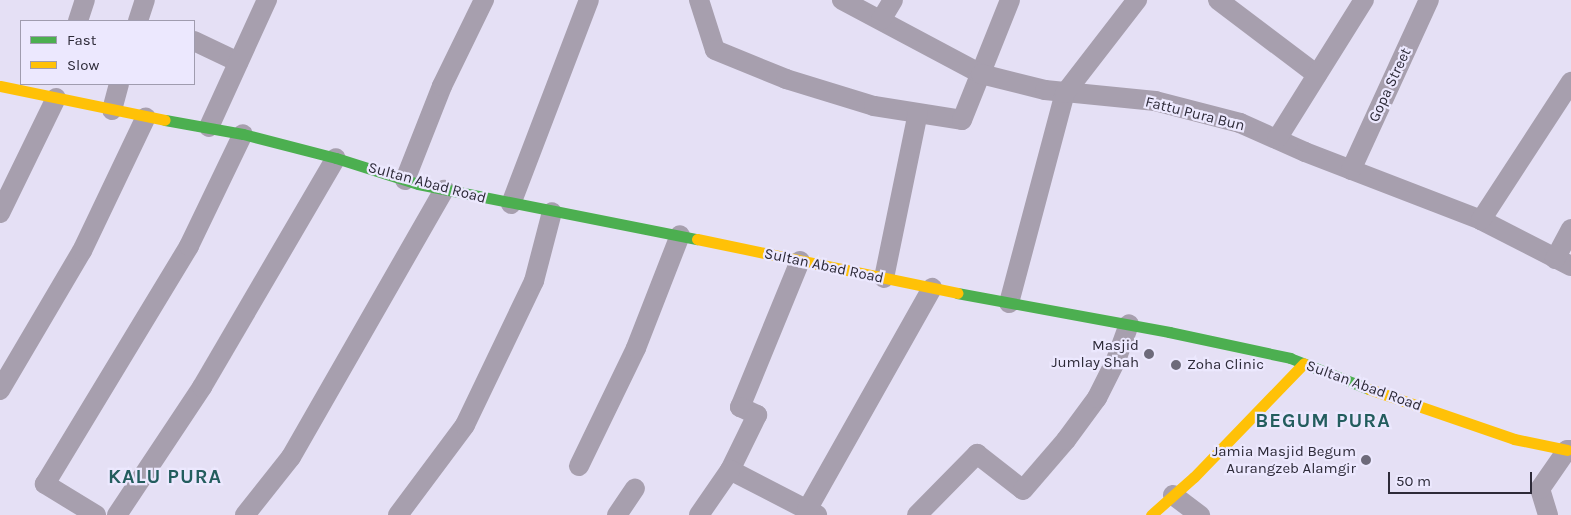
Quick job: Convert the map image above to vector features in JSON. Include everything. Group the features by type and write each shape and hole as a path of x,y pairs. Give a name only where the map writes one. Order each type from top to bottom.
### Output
{"street":[{"path":"78,20 85,0"},
{"path":"209,127 266,0"},
{"path":"405,180 442,86 484,0"},
{"path":"511,204 588,0"},
{"path":"700,0 715,50 786,79 874,106 962,120 1010,0"},
{"name":"Fattu Pura Bun","path":"842,0 981,74 1065,93 1155,101 1240,123 1351,170 1481,220 1563,262"},
{"path":"881,20 893,0"},
{"path":"1008,303 1065,93 1137,0"},
{"path":"1218,0 1317,75"},
{"path":"1277,139 1364,0"},
{"name":"Gopa Street","path":"1351,170 1429,0"},
{"path":"195,40 238,62"},
{"path":"1481,220 1571,82"},
{"path":"112,110 119,85"},
{"name":"Sultan Abad Road","path":"0,86 55,93 112,110 243,134 336,158 444,190 680,235 1008,303 1129,324 1290,358 1348,382 1514,439 1569,450 1540,489 1542,512"},
{"path":"0,212 55,93"},
{"path":"884,278 918,113"},
{"path":"0,390 82,251 146,117"},
{"path":"96,515 45,484 189,246 243,134"},
{"path":"117,515 202,387 336,158"},
{"path":"245,515 291,457 444,190"},
{"path":"398,515 465,425 534,281 552,212"},
{"path":"1563,262 1571,229"},
{"path":"579,466 636,348 680,235"},
{"path":"699,515 730,470 757,415 740,407 800,261"},
{"path":"730,470 809,512 932,288"},
{"path":"917,515 978,454 1023,490 1066,440 1097,398 1116,360 1129,324"},
{"path":"1151,515 1174,495 1304,363"},
{"path":"617,515 635,488"},
{"path":"1174,495 1200,515"}],"traffic: fast":[{"path":"165,120 243,134 336,158 418,184 697,239"},
{"path":"957,293 1169,332 1290,358 1369,389"}],"traffic: slow":[{"path":"0,86 165,120"},
{"path":"697,239 957,293"},
{"path":"1151,515 1194,477 1304,363"},
{"path":"1369,389 1514,439 1567,450"}],"place":[{"name":"Masjid Jumlay Shah","path":"1149,354"},
{"name":"Zoha Clinic","path":"1176,365"},
{"name":"Jamia Masjid Begum Aurangzeb Alamgir","path":"1366,460"}],"district":[{"name":"BEGUM PURA","path":"1323,420"},
{"name":"KALU PURA","path":"165,476"}]}
